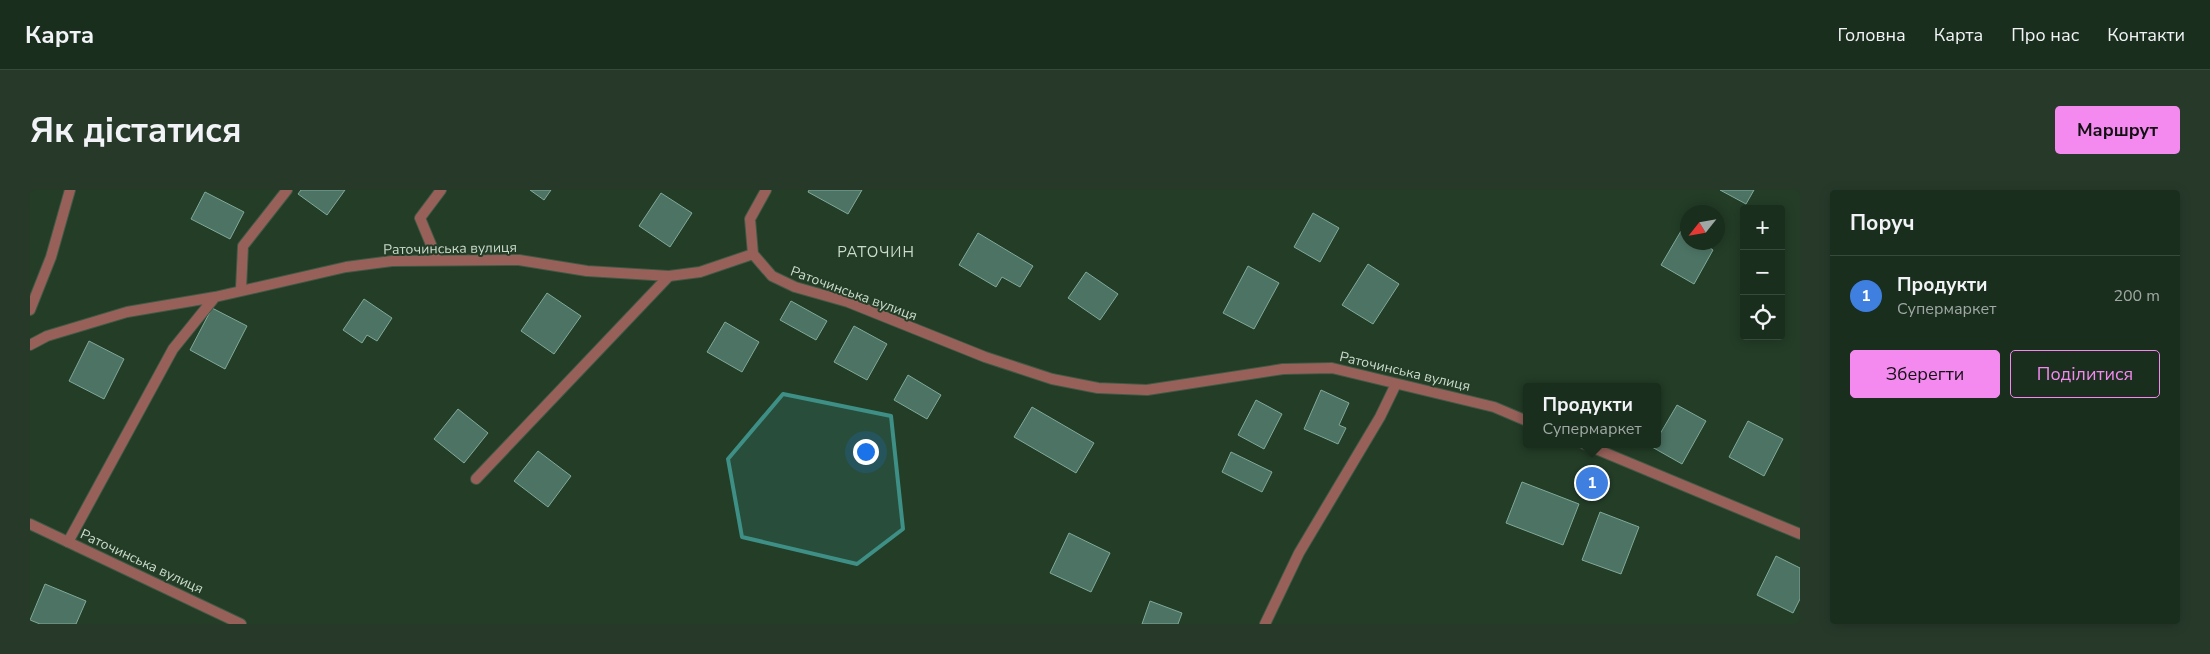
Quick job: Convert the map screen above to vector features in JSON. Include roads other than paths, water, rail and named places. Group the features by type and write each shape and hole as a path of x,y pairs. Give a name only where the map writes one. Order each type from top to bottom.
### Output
{"street":[{"path":"30,310 51,257 70,190"},
{"path":"241,289 243,246 286,190"},
{"path":"437,259 420,218 441,190"},
{"path":"753,254 750,219 766,190"},
{"name":"Раточинська вулиця","path":"30,345 47,336 126,312 215,297 241,289 346,267 392,261 437,259 519,260 587,271 670,276 700,272 753,254 772,276 795,288 848,302 986,357 1052,379 1098,388 1147,390 1274,370 1332,368 1494,407 1523,418"},
{"path":"476,480 670,276"},
{"path":"68,542 173,349 215,297"},
{"path":"1265,624 1299,554 1380,417 1396,384"},
{"path":"1594,448 1800,534"},
{"name":"Раточинська вулиця","path":"30,524 241,624"}],"place":[{"name":"Продукти","path":"1592,483"}],"district":[{"name":"РАТОЧИН","path":"876,252"}]}
